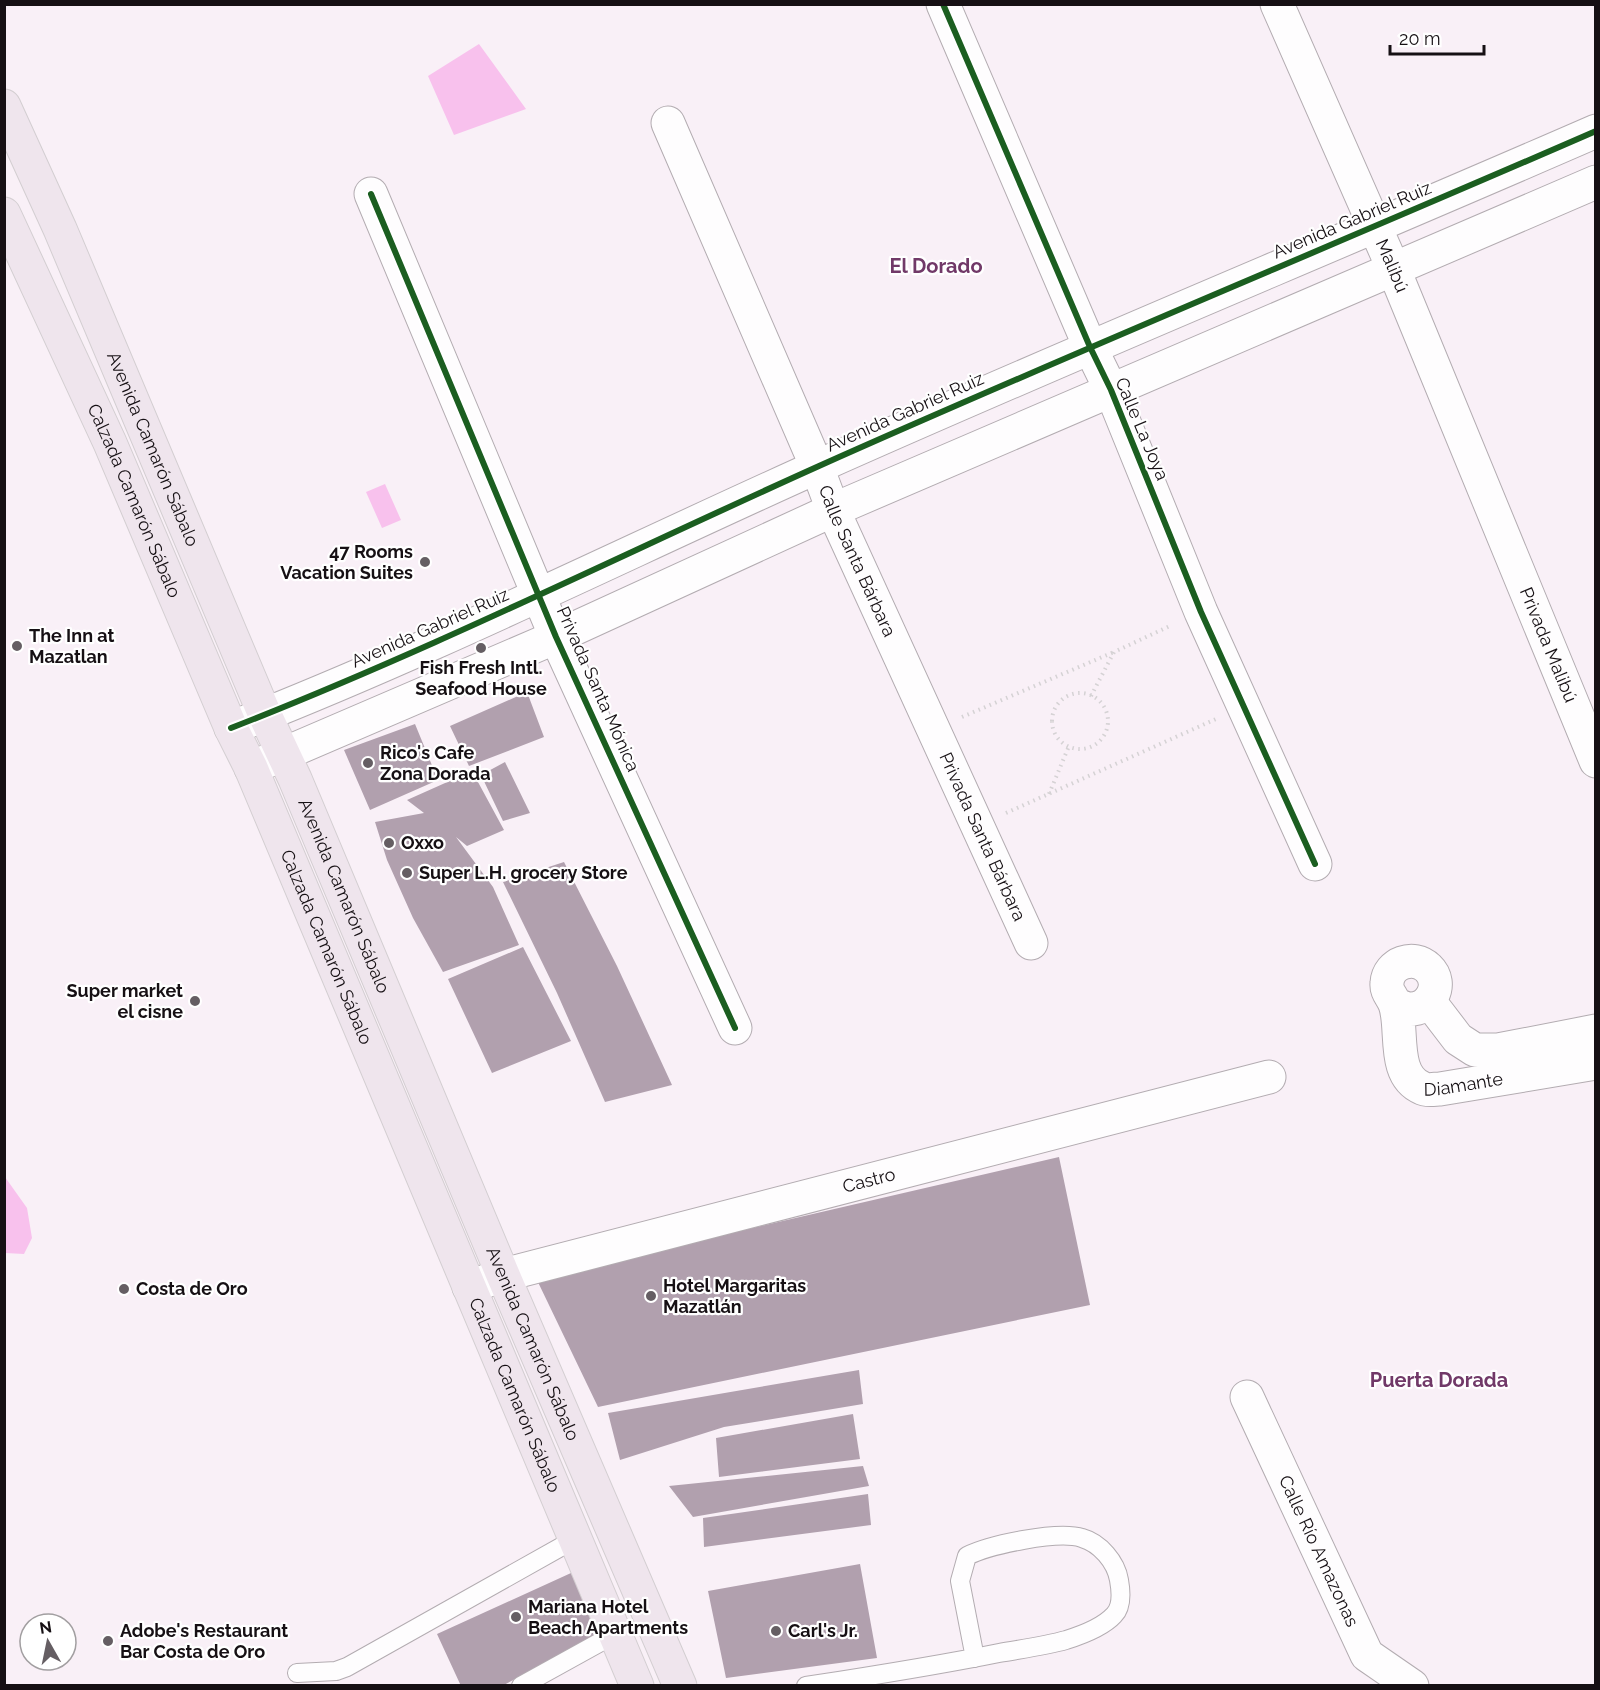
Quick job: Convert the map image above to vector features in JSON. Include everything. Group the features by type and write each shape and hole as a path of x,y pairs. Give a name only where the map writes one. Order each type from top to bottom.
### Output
{"main road":[{"name":"Avenida Camarón Sábalo","path":"4,106 60,229 503,1275 680,1686"},
{"name":"Calzada Camarón Sábalo","path":"4,214 110,442 231,728 251,768 637,1686"},
{"path":"110,442 144,430"}],"street":[{"name":"Calle La Joya","path":"943,4 1090,347 1111,390 1201,612 1315,864"},
{"name":"Malibú","path":"1277,4 1394,270 1501,530"},
{"name":"Calle Santa Bárbara","path":"668,123 817,467 833,510 934,729"},
{"name":"Avenida Gabriel Ruiz","path":"231,728 540,596 817,467 1090,347 1375,228 1596,131"},
{"path":"251,768 556,636 833,510 1596,182"},
{"name":"Privada Santa Mónica","path":"371,194 556,636 735,1028"},
{"name":"Privada Malibú","path":"1501,530 1596,761"},
{"name":"Privada Santa Bárbara","path":"934,729 1031,943"},
{"path":"1409,960 1421,962 1430,969 1435,979 1435,991 1429,1001 1419,1008 1406,1009 1395,1004 1388,994 1387,983 1390,972 1398,964 1409,960"},
{"name":"Diamante","path":"1429,1001 1458,1039 1475,1050 1498,1050 1596,1031"},
{"name":"Diamante","path":"1395,1004 1402,1062 1411,1080 1423,1089 1440,1089 1596,1063"},
{"name":"Castro","path":"469,1287 503,1275 1269,1077"},
{"name":"Calle Río Amazonas","path":"1247,1397 1366,1655 1412,1686"}],"lane":[{"path":"806,1686 975,1658 1066,1640 1097,1628 1115,1615 1120,1605 1118,1577 1107,1555 1083,1538 1066,1535 994,1546 966,1556 960,1581 975,1658"},
{"path":"297,1673 336,1671 347,1667 575,1539"},
{"path":"521,1686 615,1634"}],"path":[{"path":"934,729 1201,612"},
{"path":"1092,696 1114,652"},
{"path":"1082,693 1092,696 1105,708 1108,717 1105,735 1091,747 1082,749 1069,746 1058,739 1054,731 1053,713 1064,698 1073,694 1082,693"},
{"path":"978,825 1244,706"},
{"path":"1049,794 1069,746"}],"shaded area":[{"path":"479,44 526,109 454,135 428,76"},
{"path":"385,484 401,520 382,528 366,492"},
{"path":"5,1177 27,1208 32,1238 24,1254 5,1253"}],"building":[{"path":"527,692 544,737 469,766 450,726"},
{"path":"415,724 438,780 370,810 344,750"},
{"path":"505,762 530,813 503,821 481,775"},
{"path":"472,771 504,830 467,846 456,837 493,887 519,945 443,972 413,918 387,860 375,822 424,813 407,800"},
{"path":"564,862 617,966 672,1085 605,1102 557,993 503,882"},
{"path":"523,947 571,1041 492,1073 448,979"},
{"path":"1059,1157 1090,1305 598,1407 536,1278"},
{"path":"859,1370 863,1404 724,1427 620,1460 608,1413"},
{"path":"853,1414 860,1459 719,1477 716,1438"},
{"path":"863,1466 869,1486 693,1517 669,1486"},
{"path":"868,1494 871,1525 704,1547 703,1518"},
{"path":"860,1564 877,1658 726,1678 708,1591"},
{"path":"571,1573 603,1632 502,1686 461,1686 437,1634"}],"cycle path":[{"path":"943,4 1090,347 1111,390 1201,612 1315,864"},
{"path":"231,728 380,667 916,423 1596,131"},
{"path":"371,194 556,637 735,1028"}],"place":[{"name":"47 Rooms Vacation Suites","path":"425,562"},
{"name":"The Inn at Mazatlan","path":"17,646"},
{"name":"Fish Fresh Intl. Seafood House","path":"481,648"},
{"name":"Rico's Cafe Zona Dorada","path":"368,763"},
{"name":"Oxxo","path":"389,843"},
{"name":"Super L.H. grocery Store","path":"407,873"},
{"name":"Super market el cisne","path":"195,1001"},
{"name":"Costa de Oro","path":"124,1289"},
{"name":"Hotel Margaritas Mazatlán","path":"651,1296"},
{"name":"Mariana Hotel Beach Apartments","path":"516,1617"},
{"name":"Carl's Jr.","path":"776,1631"},
{"name":"Adobe's Restaurant Bar Costa de Oro","path":"108,1641"}],"district":[{"name":"El Dorado","path":"936,266"},
{"name":"Puerta Dorada","path":"1439,1380"}]}
